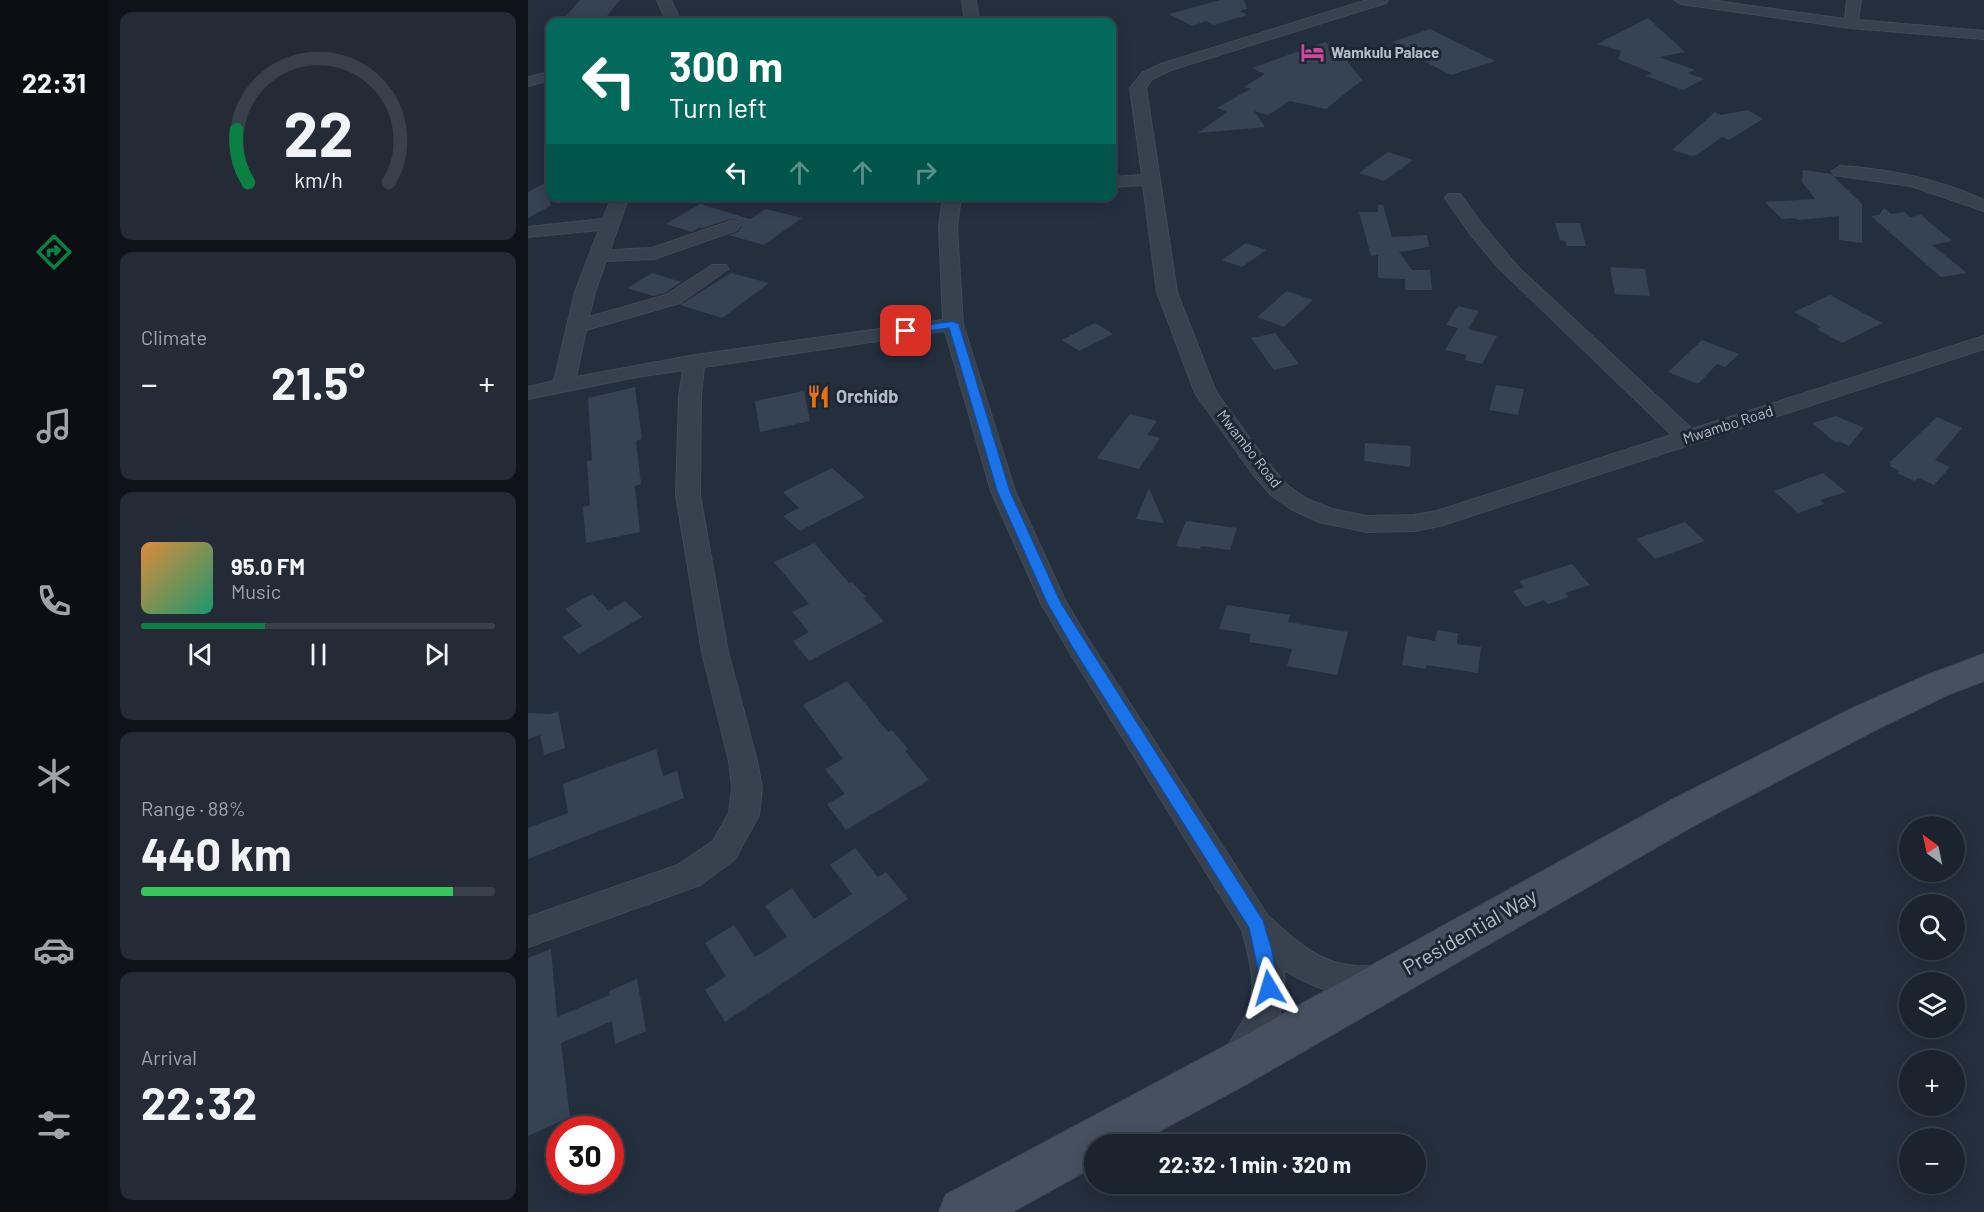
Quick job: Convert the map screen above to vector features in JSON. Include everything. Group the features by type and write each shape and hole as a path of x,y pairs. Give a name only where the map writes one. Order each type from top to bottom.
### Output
{"main road":[{"name":"Presidential Way","path":"963,1212 1234,1066 1696,806 1862,720 1937,685 1984,667"}],"street":[{"path":"664,0 672,18"},
{"path":"969,0 971,18"},
{"name":"Mwambo Road","path":"1381,0 1166,67 1147,76 1138,88 1149,180 1167,292 1206,393 1260,468 1279,490 1299,504 1327,516 1367,524 1414,523 1440,518 1984,342"},
{"path":"1681,0 1851,24 1984,35"},
{"path":"1851,24 1854,0"},
{"path":"528,82 546,77"},
{"path":"1840,171 1912,179 1944,188 1984,206"},
{"path":"1116,182 1149,180"},
{"path":"1454,198 1465,217 1510,268 1688,438"},
{"path":"564,385 585,292 619,201"},
{"path":"951,201 948,227 953,324 1003,491 1054,603 1257,926 1289,956 1317,971 1355,981 1387,980"},
{"path":"528,232 610,224"},
{"path":"597,256 654,253 731,226"},
{"path":"578,326 667,302 719,269"},
{"path":"528,393 695,362 953,324"},
{"path":"528,932 689,875 724,850 744,814 747,789 743,761 715,652 688,495 690,396 695,362"},
{"path":"1234,1066 1255,1034 1267,1010 1269,988 1267,967 1257,926"}],"building":[{"path":"580,0 620,0 605,18 564,18"},
{"path":"1220,0 1244,0 1247,9 1240,11 1247,15 1213,25 1206,21 1192,26 1169,14"},
{"path":"1648,18 1685,52 1659,57 1695,70 1688,73 1704,79 1683,90 1646,76 1652,73 1618,59 1621,51 1597,44"},
{"path":"1430,29 1495,61 1451,75 1424,61 1430,59 1392,42"},
{"path":"1325,42 1337,48 1362,80 1326,109 1290,101 1268,115 1254,111 1265,127 1198,133 1227,112 1217,108 1250,89 1244,87 1265,74 1252,68"},
{"path":"1748,110 1763,119 1729,140 1722,137 1697,155 1692,156 1672,150 1715,112 1721,115"},
{"path":"1388,152 1413,160 1384,181 1359,173"},
{"path":"1803,170 1831,174 1862,204 1862,243 1839,240 1839,216 1798,220 1795,218 1782,219 1765,202 1815,199 1802,182"},
{"path":"546,182 546,201 550,201 550,206 528,218 528,192"},
{"path":"700,204 750,219 766,209 802,218 764,245 729,235 738,232 742,227 737,220 730,219 703,228 699,227 692,232 666,224"},
{"path":"1378,205 1383,205 1392,237 1427,235 1429,247 1399,252 1412,270 1430,270 1432,290 1405,290 1405,279 1378,278 1378,255 1371,256 1359,212 1378,212"},
{"path":"1884,208 1891,214 1905,212 1910,217 1921,215 1952,241 1932,245 1967,273 1941,277 1871,216 1879,215"},
{"path":"1555,223 1580,223 1586,246 1567,246 1565,241 1560,240"},
{"path":"1246,243 1266,250 1242,267 1222,260"},
{"path":"1610,267 1645,269 1650,296 1615,294"},
{"path":"652,273 681,282 665,293 653,296 627,288"},
{"path":"731,273 769,283 722,318 680,305"},
{"path":"1287,291 1313,300 1284,327 1257,317"},
{"path":"1830,295 1882,323 1842,343 1817,329 1821,327 1794,312"},
{"path":"1458,306 1479,311 1468,329 1497,336 1482,364 1464,360 1467,355 1445,350 1458,328 1446,325"},
{"path":"1095,323 1113,334 1079,351 1062,340"},
{"path":"1275,333 1299,364 1274,370 1251,338"},
{"path":"1702,340 1739,354 1725,367 1717,364 1698,384 1668,372"},
{"path":"1496,385 1524,389 1518,415 1489,410"},
{"path":"635,387 642,439 636,441 641,484 635,486 640,532 586,543 583,507 590,505 587,461 592,460 588,398"},
{"path":"804,391 810,421 760,432 755,401"},
{"path":"1130,414 1157,421 1147,435 1160,438 1139,469 1097,458"},
{"path":"1836,416 1864,428 1849,446 1839,441 1836,443 1812,423"},
{"path":"1937,417 1962,428 1935,460 1950,467 1934,485 1918,478 1915,481 1897,473 1900,471 1890,466 1892,464 1889,463"},
{"path":"1365,443 1411,446 1410,467 1364,461"},
{"path":"832,468 865,497 800,531 783,516 799,508 783,492"},
{"path":"1823,473 1846,492 1820,500 1824,504 1798,513 1774,491"},
{"path":"1149,488 1164,523 1136,519"},
{"path":"1186,521 1237,528 1230,550 1201,546 1200,549 1176,546"},
{"path":"1685,522 1705,541 1655,559 1636,539"},
{"path":"814,543 849,583 852,582 866,597 863,598 884,621 809,661 793,641 809,632 792,612 809,604 774,562"},
{"path":"1572,564 1590,585 1565,593 1569,597 1548,604 1544,600 1525,607 1513,591 1524,587 1519,581"},
{"path":"592,594 609,611 625,601 642,617 579,654 562,637 582,626 565,609"},
{"path":"1227,605 1290,615 1288,622 1348,632 1337,675 1287,666 1292,649 1249,642 1251,634 1219,629"},
{"path":"1437,630 1458,633 1457,644 1481,647 1478,673 1426,665 1426,669 1402,665 1407,636 1435,641"},
{"path":"847,681 888,732 892,730 908,749 905,751 929,780 846,830 827,804 845,794 825,769 843,759 803,705"},
{"path":"558,711 565,748 544,755 540,735 528,739 528,713 550,714"},
{"path":"656,749 663,776 677,771 684,798 528,859 528,828 568,813 563,784"},
{"path":"855,848 878,877 886,872 908,899 725,1022 705,990 726,976 705,943 734,925 755,957 787,937 765,906 792,888 814,919 852,894 830,865"},
{"path":"551,949 557,1017 610,995 609,991 637,979 646,1031 615,1044 612,1021 561,1043 570,1116 546,1116 546,1128 528,1136 528,958"}],"place":[{"name":"Wamkulu Palace","path":"1313,53"},
{"name":"Orchidb","path":"818,397"}],"route":[{"path":"906,331 953,324 1003,491 1054,603 1257,926 1264,950 1269,988"}]}
